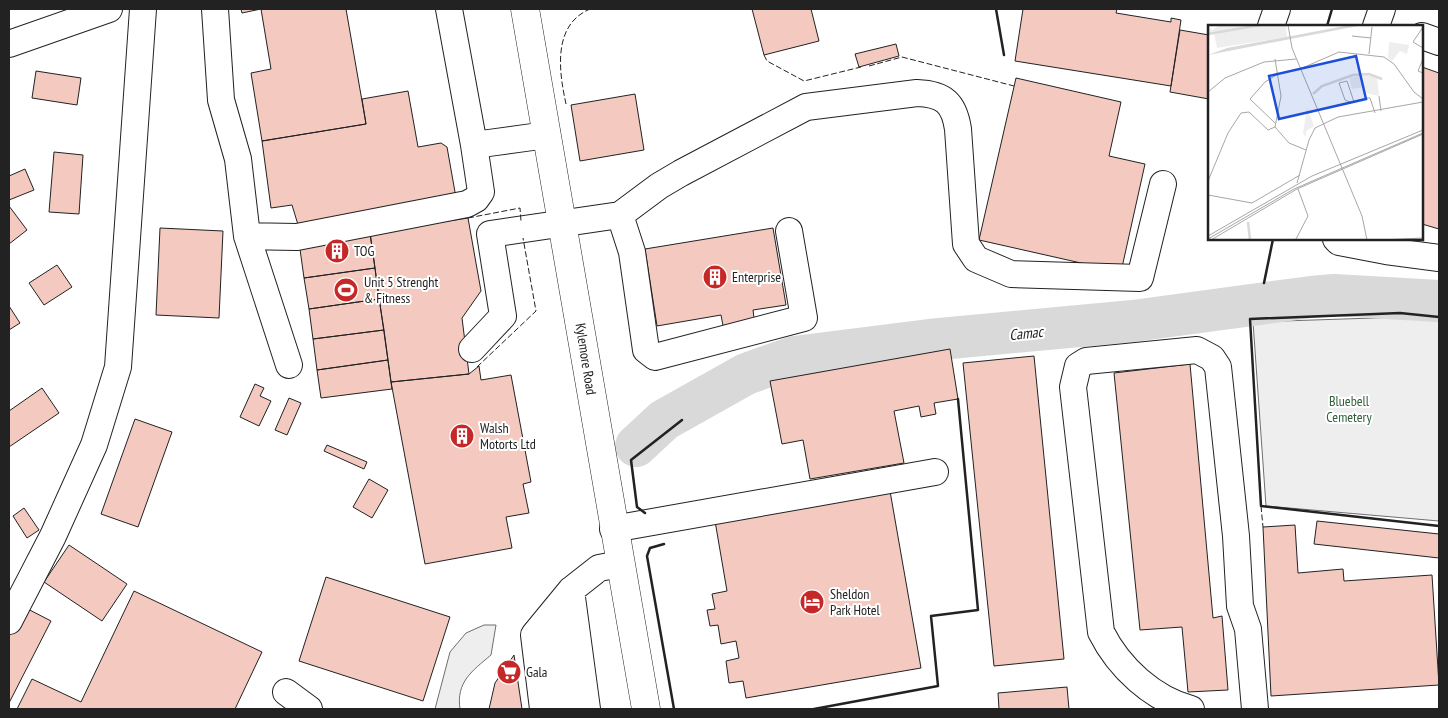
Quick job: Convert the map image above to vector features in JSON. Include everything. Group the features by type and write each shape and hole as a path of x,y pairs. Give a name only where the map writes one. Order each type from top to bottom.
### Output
{"main road":[{"name":"Kylemore Road","path":"525,9 613,529 646,709"}],"street":[{"path":"9,44 109,9"},
{"path":"9,621 53,536 94,445 118,367 143,9"},
{"path":"215,9 221,100 238,159 247,236 289,365"},
{"path":"247,236 297,237 467,204 476,199 482,192 449,9"},
{"path":"1271,25 1277,9"},
{"path":"1423,36 1439,42"},
{"path":"472,349 503,316 490,234 620,215 659,186 681,173 806,107 917,93 940,98 952,107 956,114 966,244 976,259 1011,274 1140,278 1164,184"},
{"path":"474,145 546,135"},
{"path":"620,215 632,252 646,350 655,357 804,318 789,232"},
{"path":"1337,240 1339,242 1386,251 1439,258"},
{"path":"1191,709 1162,699 1145,686 1112,650 1101,632 1073,386 1078,366 1086,361 1197,350 1212,358 1218,367 1236,536 1240,606 1248,629 1255,709"},
{"path":"613,529 935,472"},
{"path":"542,709 534,635 570,590 599,568 620,564"},
{"path":"570,590 587,709"},
{"path":"554,610 566,709"},
{"path":"286,692 309,709"}],"green space":[{"name":"Bluebell Cemetery","path":"1404,317 1439,320 1439,521 1266,506 1253,322"},
{"path":"484,625 496,625 491,655 472,672 463,684 460,691 460,709 435,709 450,652 466,633"}],"building":[{"path":"241,9 261,9 242,13"},
{"path":"261,9 346,9 366,124 262,141 251,73 271,69"},
{"path":"752,9 811,9 819,41 764,55"},
{"path":"1023,9 1117,9 1116,13 1171,22 1171,18 1181,20 1171,86 1015,61"},
{"path":"1180,30 1208,35 1208,99 1170,92"},
{"path":"896,44 899,56 859,67 855,54"},
{"path":"1423,67 1439,73 1439,229 1423,224"},
{"path":"36,71 81,78 77,105 32,98"},
{"path":"1016,78 1121,102 1109,156 1145,164 1121,272 979,240"},
{"path":"408,91 418,147 441,143 447,147 455,192 452,201 299,228 292,205 271,208 262,141 366,124 362,99"},
{"path":"635,94 644,150 580,161 571,105"},
{"path":"54,152 83,155 79,214 49,212"},
{"path":"25,169 34,190 9,200 9,176"},
{"path":"9,206 27,230 9,244"},
{"path":"468,218 481,291 462,318 469,374 391,382 370,233"},
{"path":"160,228 223,231 219,318 156,315"},
{"name":"Enterprise","path":"773,228 786,305 753,310 755,326 724,331 721,315 657,326 645,249"},
{"name":"TOG","path":"370,233 375,268 304,278 299,242"},
{"path":"57,265 72,287 44,305 29,283"},
{"path":"375,268 379,299 309,309 304,278"},
{"path":"379,299 384,330 313,339 309,309"},
{"path":"9,306 20,323 9,330"},
{"path":"384,330 388,360 317,370 313,339"},
{"path":"950,349 958,399 934,403 936,414 921,417 919,406 894,411 904,463 810,479 803,440 782,444 770,381"},
{"path":"1034,356 1064,659 994,666 963,363"},
{"path":"388,360 392,389 321,398 317,370"},
{"path":"1190,364 1213,618 1222,616 1228,690 1188,692 1182,627 1140,630 1114,373"},
{"name":"Walsh Motorts Ltd","path":"479,366 481,380 511,375 531,482 523,484 529,513 506,517 512,548 425,564 391,382 469,374"},
{"path":"255,384 264,388 260,396 271,401 259,426 240,417"},
{"path":"42,388 59,413 9,447 9,411"},
{"path":"289,398 301,403 287,435 275,430"},
{"path":"135,419 172,432 138,527 101,514"},
{"path":"327,445 367,462 364,469 324,451"},
{"path":"369,479 388,490 372,518 353,507"},
{"name":"Sheldon Park Hotel","path":"890,491 921,668 746,698 743,681 729,683 726,661 739,658 736,641 721,644 718,625 710,626 707,610 715,609 712,594 727,591 715,521"},
{"path":"24,508 39,530 27,538 13,516"},
{"path":"1317,521 1439,534 1439,558 1314,544"},
{"path":"1295,525 1298,573 1343,569 1344,581 1432,575 1439,685 1271,696 1263,527"},
{"path":"69,545 127,584 102,621 44,582"},
{"path":"326,577 450,617 423,701 299,661"},
{"path":"134,591 262,652 235,709 17,709 32,679 81,702"},
{"path":"22,606 51,621 9,703 9,632"},
{"name":"Gala","path":"514,655 522,709 489,709 495,683"},
{"path":"1067,687 1069,709 999,709 998,693"}],"waterway":[{"name":"Camac","path":"636,446 664,420 746,374 794,357 929,340 1133,321 1334,295 1439,301"}],"fence":[{"path":"566,104 560,64 564,38 569,26 578,16 590,9"},
{"path":"764,55 767,61 804,81 861,67"},
{"path":"869,66 902,57 1014,86"},
{"path":"468,218 520,208 521,221"},
{"path":"477,367 536,311 523,238"},
{"path":"1261,506 1263,527"}],"wall":[{"path":"996,9 1004,55"},
{"path":"1327,25 1332,9"},
{"path":"1264,283 1273,240"},
{"path":"1439,317 1400,313 1250,319 1261,506 1439,526"},
{"path":"814,709 938,686 931,616 978,610 958,399"},
{"path":"645,513 637,507 631,460 682,420"},
{"path":"664,544 650,548 647,556 674,709"}],"place":[{"name":"TOG","path":"337,251"},
{"name":"Enterprise","path":"715,277"},
{"name":"Unit 5 Strenght & Fitness","path":"346,290"},
{"name":"Walsh Motorts Ltd","path":"462,436"},
{"name":"Sheldon Park Hotel","path":"812,602"},
{"name":"Gala","path":"509,672"}]}
